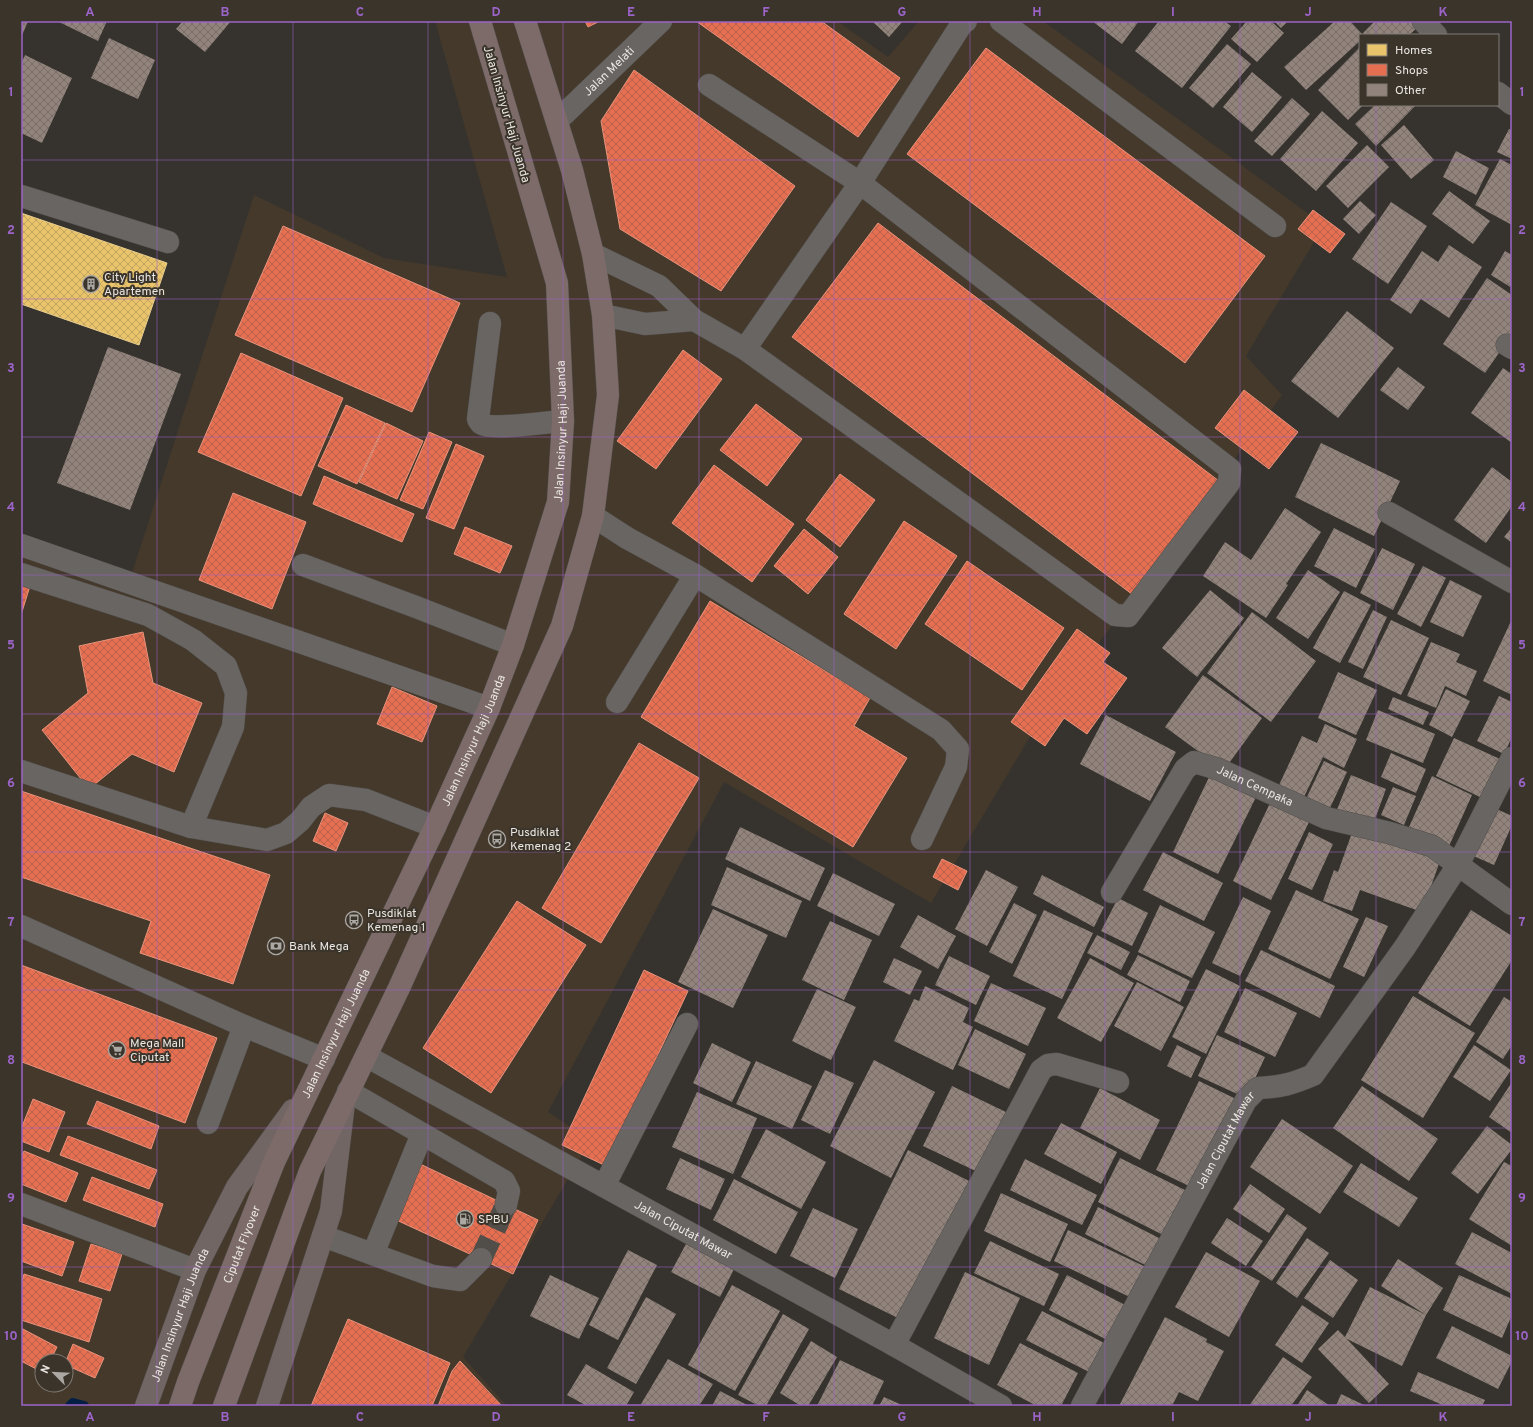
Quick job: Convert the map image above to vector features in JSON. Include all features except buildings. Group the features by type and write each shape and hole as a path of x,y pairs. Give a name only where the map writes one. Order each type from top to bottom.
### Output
{"highway":[{"name":"Jalan Insinyur Haji Juanda","path":"311,1085 436,827 489,708 513,645 558,502 563,421 556,283 480,21"},
{"path":"225,1401 310,1170 402,981 562,626 593,516 608,395 603,315 593,254 572,170 525,21"},
{"name":"Ciputat Flyover","path":"180,1406 274,1162 311,1085"}],"main road":[{"name":"Jalan Insinyur Haji Juanda","path":"146,1406 195,1270 237,1187 311,1085"},
{"path":"267,1406 331,1211 347,1095"}],"street":[{"name":"Jalan Melati","path":"557,121 661,21"},
{"path":"745,349 860,183 963,22 966,21"},
{"path":"1001,21 1275,226"},
{"path":"1423,21 1435,34"},
{"path":"593,254 659,286 694,320 745,349 1116,615 1128,616 1229,483 1230,469 860,183 709,85"},
{"path":"1499,94 1512,104"},
{"path":"21,196 168,242"},
{"path":"603,315 645,324 694,320"},
{"path":"490,323 478,419 482,424 487,425 513,426 563,421"},
{"path":"1389,513 1512,582"},
{"path":"593,516 627,538 695,575 941,730 958,749 956,767 922,839"},
{"path":"21,544 342,658 489,708"},
{"path":"302,565 513,645"},
{"path":"21,574 148,615 193,640 226,666 236,693 233,727 191,827"},
{"path":"617,702 695,575"},
{"name":"Jalan Ciputat Mawar","path":"1082,1406 1246,1100 1258,1088 1293,1084 1313,1075 1405,947 1458,865 1512,758"},
{"name":"Jalan Cempaka","path":"1112,892 1185,769 1194,762 1218,769 1326,818 1390,833 1432,846 1458,865"},
{"path":"21,771 191,827 267,840 286,833 300,821 311,807 329,795 366,800 436,827"},
{"path":"1458,865 1512,904"},
{"path":"21,926 244,1026 324,1059"},
{"path":"604,1186 687,1024"},
{"path":"208,1123 244,1026"},
{"name":"Jalan Ciputat Mawar","path":"366,1056 894,1345 1001,1406"},
{"path":"894,1345 1041,1070 1048,1065 1058,1064 1118,1082"},
{"path":"347,1095 422,1134 504,1181 509,1191 506,1205"},
{"path":"373,1254 422,1134"},
{"path":"21,1204 195,1270"},
{"path":"323,1236 434,1276 460,1280 481,1259"}],"shaded area":[{"path":"435,21 837,21 888,57 919,21 1043,21 1324,225 1246,356 1282,395 1031,735 931,903 724,782 548,1112 591,1140 463,1357 507,1406 21,1406 21,536 132,573 254,195 384,258 507,277"}],"waterway":[{"path":"70,1406 73,1403 84,1406"}],"tunnel":[{"path":"481,1259 506,1205"}],"place":[{"name":"City Light Apartemen","path":"91,284"},
{"name":"Pusdiklat Kemenag 2","path":"497,839"},
{"name":"Pusdiklat Kemenag 1","path":"354,920"},
{"name":"Bank Mega","path":"276,946"},
{"name":"Mega Mall Ciputat","path":"117,1050"},
{"name":"SPBU","path":"465,1219"}]}
